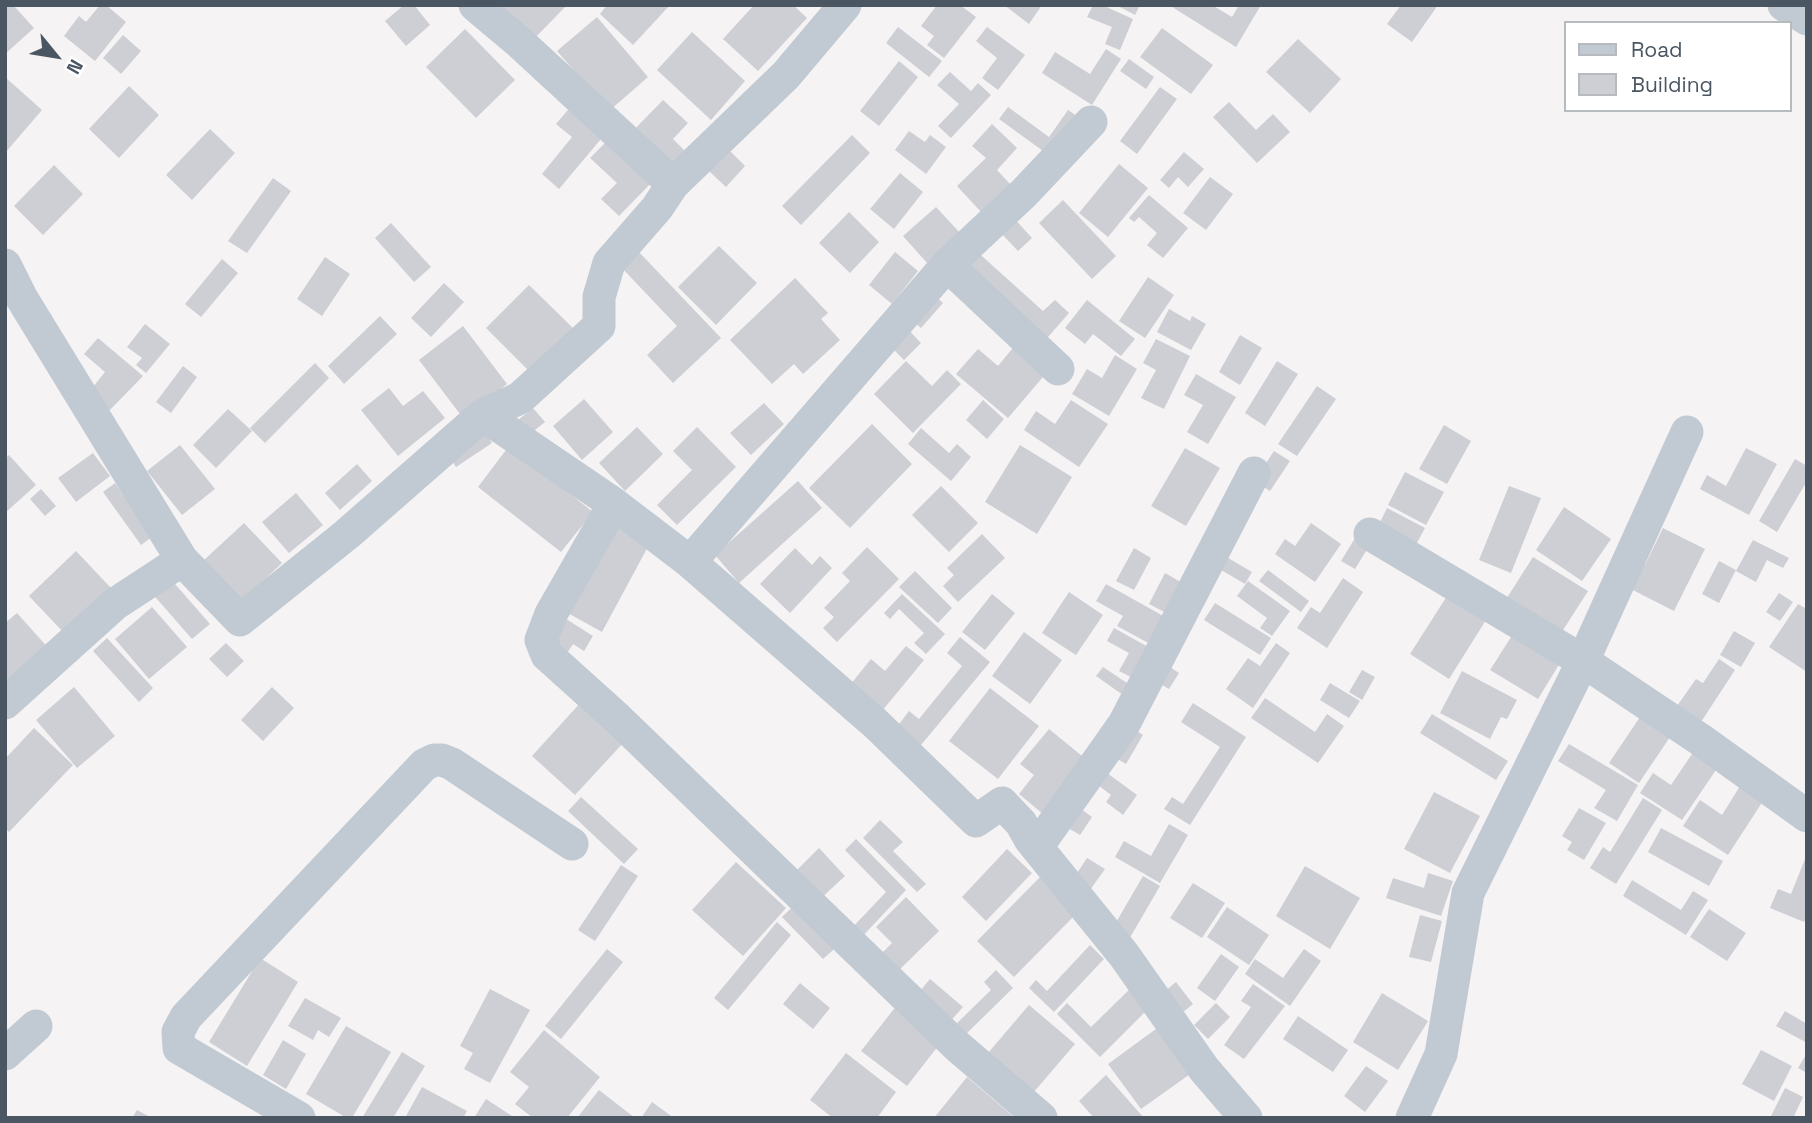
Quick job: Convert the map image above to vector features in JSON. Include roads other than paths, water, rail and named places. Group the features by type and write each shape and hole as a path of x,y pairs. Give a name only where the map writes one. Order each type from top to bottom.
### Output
{"street":[{"path":"475,5 673,184"},
{"path":"5,265 21,297 182,560 240,620 346,535 483,415 520,398 599,326 599,297 609,263 657,208 673,184 786,75 845,5"},
{"path":"1784,5 1807,19"},
{"path":"690,562 947,265 1024,193 1091,122"},
{"path":"947,265 1058,369"},
{"path":"483,415 614,504 690,562 865,714 976,821 1002,803 1021,823 1124,955 1204,1069 1245,1118"},
{"path":"1412,1118 1440,1054 1468,893 1583,661 1687,432"},
{"path":"1037,846 1124,724 1254,473"},
{"path":"614,504 551,614 541,640 547,655 617,718 957,1046 1041,1118"},
{"path":"1370,534 1583,661 1701,740 1807,816"},
{"path":"5,703 115,604 182,560"},
{"path":"299,1118 179,1048 178,1032 186,1017 424,765 434,760 452,764 572,844"},
{"path":"5,1054 36,1026"}]}
